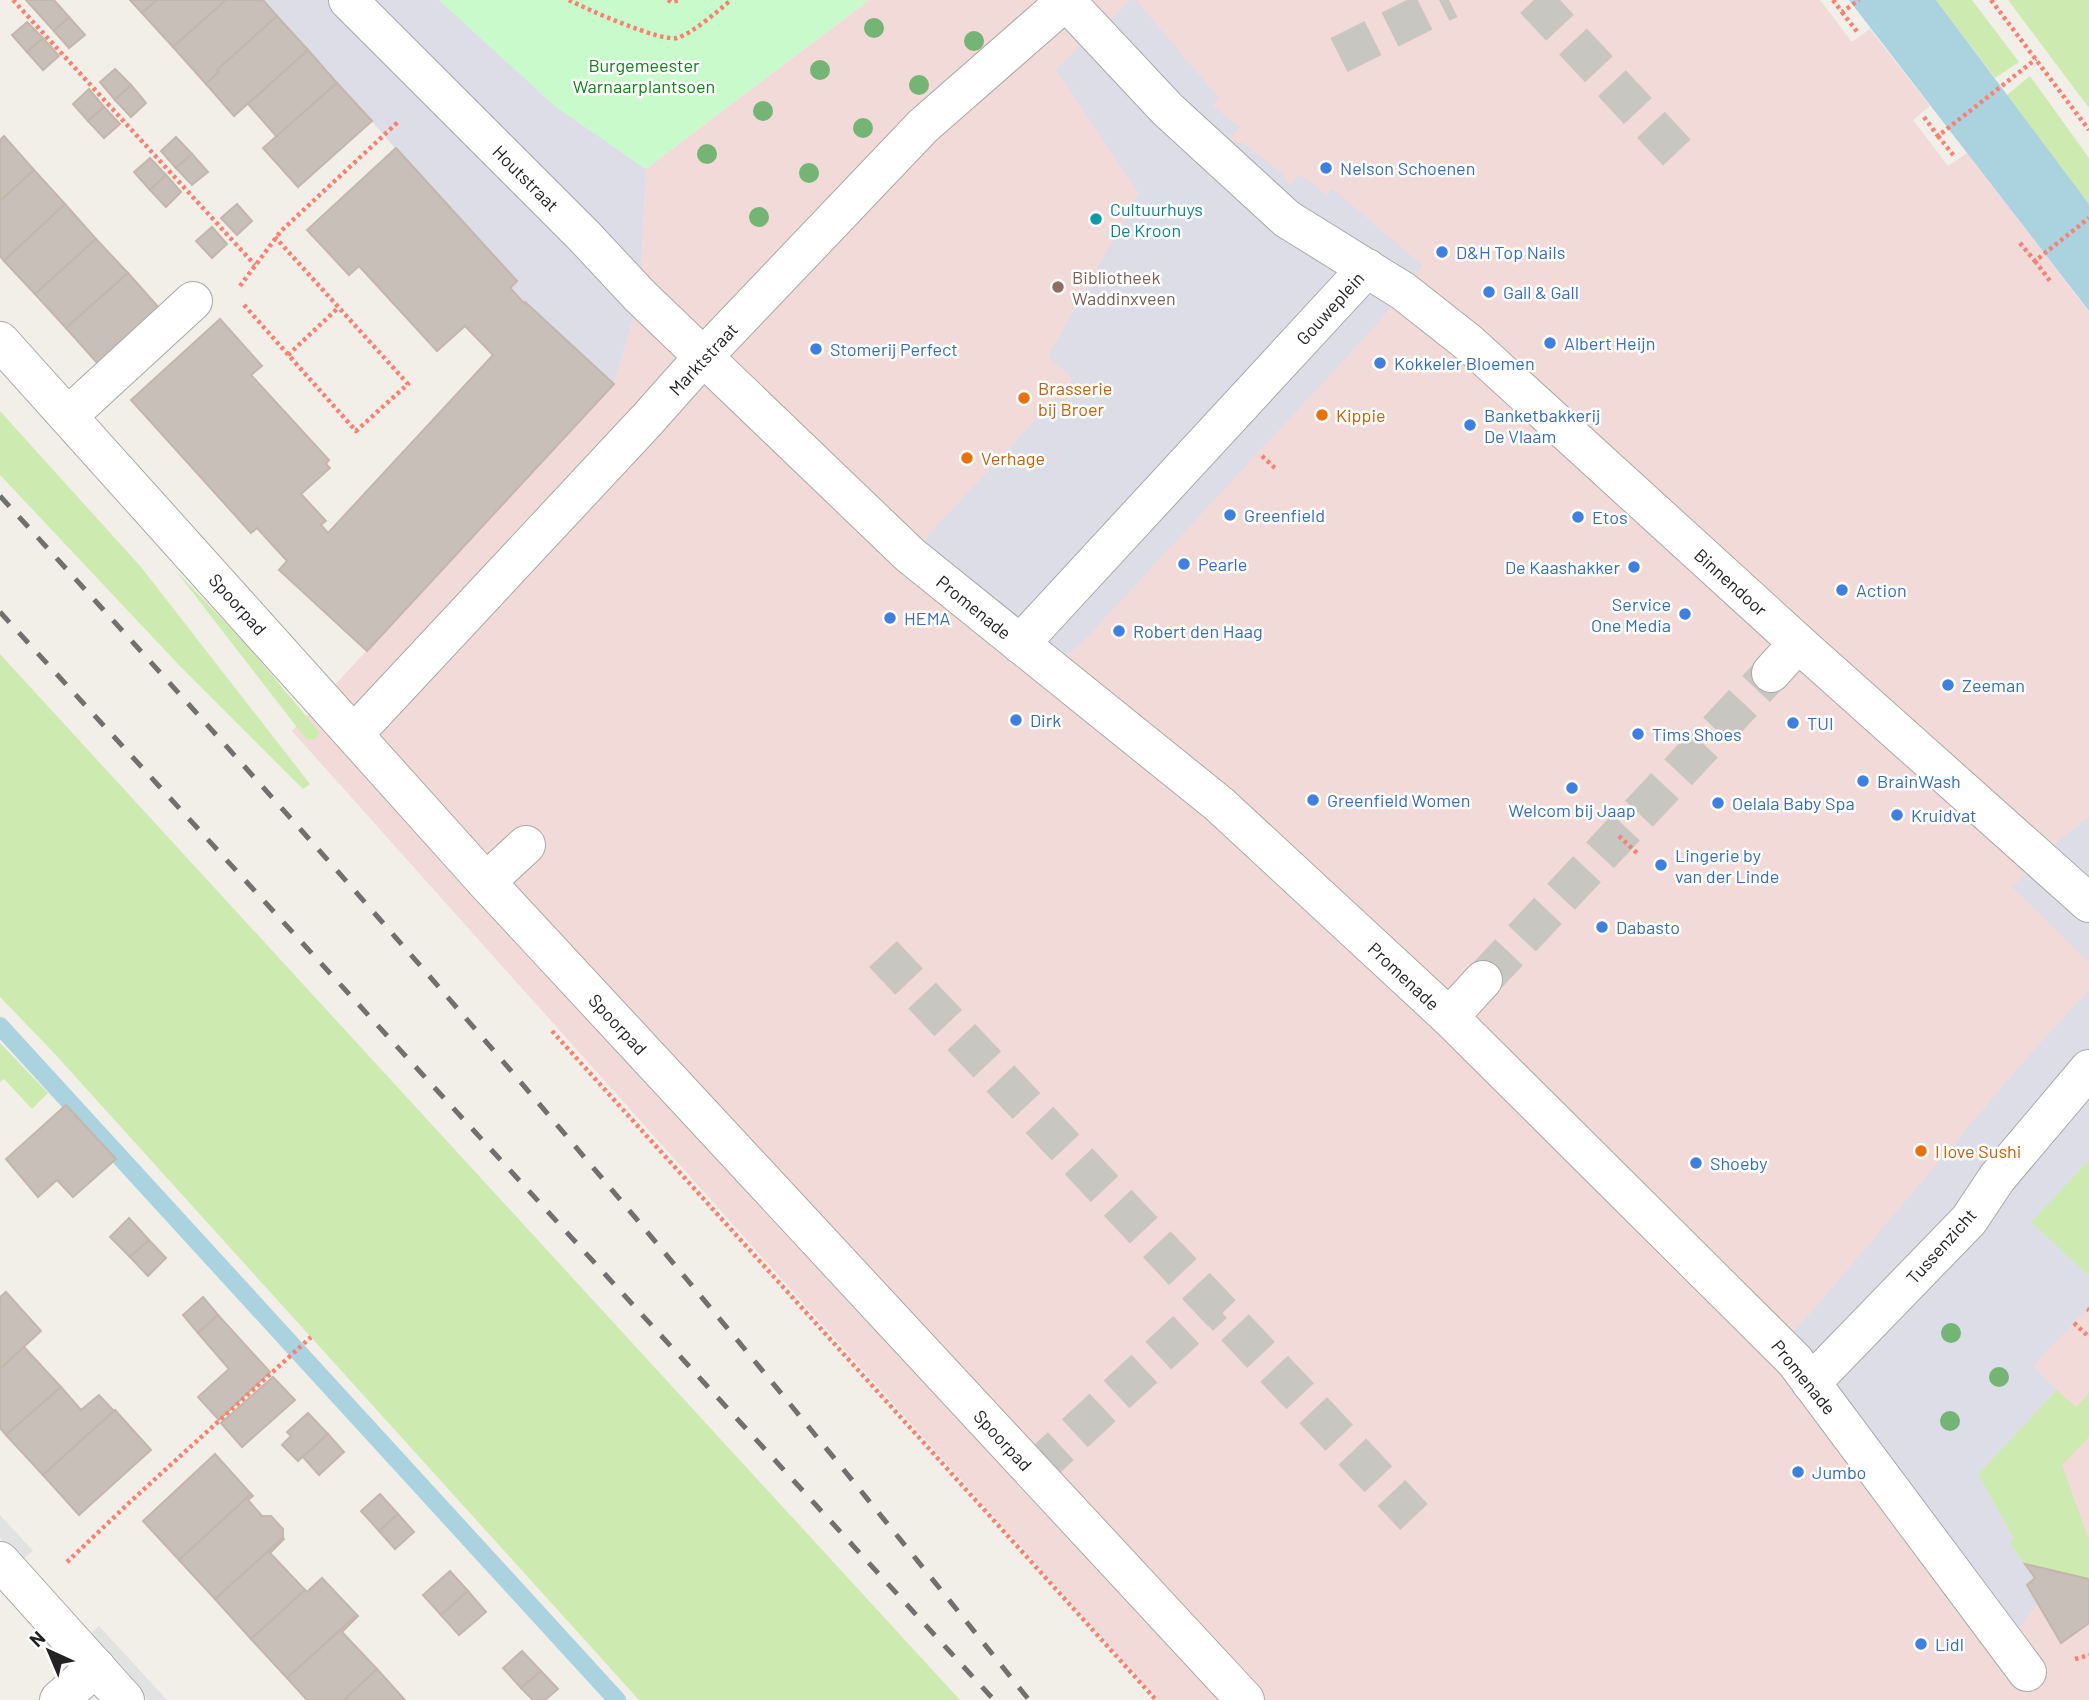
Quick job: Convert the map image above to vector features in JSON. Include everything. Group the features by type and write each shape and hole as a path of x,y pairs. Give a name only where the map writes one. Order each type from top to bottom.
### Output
{"street":[{"name":"Houtstraat","path":"348,0 703,357"},
{"name":"Gouweplein","path":"1020,644 1367,268 1287,219 1167,109 1067,0"},
{"name":"Marktstraat","path":"354,734 703,357 923,126 1067,0"},
{"name":"Binnendoor","path":"1367,268 1403,291 1469,343 1798,643 2089,903"},
{"path":"68,416 193,301"},
{"name":"Spoorpad","path":"0,341 494,890 1245,1700"},
{"name":"Promenade","path":"703,357 910,555 1219,804 1449,1017 1795,1361 2027,1672"},
{"path":"1771,673 1798,643"},
{"path":"494,890 534,854"},
{"path":"1449,1017 1483,980"},
{"name":"Tussenzicht","path":"1811,1383 1969,1220 1997,1178 2089,1069"},
{"path":"0,1561 125,1700"},
{"path":"59,1700 96,1667"}],"path":[{"path":"13,0 256,265"},
{"path":"569,0 653,34 676,38 704,22 731,0"},
{"path":"668,0 681,0"},
{"path":"1833,0 1858,33"},
{"path":"1842,12 1858,0"},
{"path":"1991,0 2089,130"},
{"path":"1938,136 2036,59"},
{"path":"234,294 275,237 383,134 438,89"},
{"path":"1924,117 1954,156"},
{"path":"2035,261 2089,218"},
{"path":"243,304 356,431 408,384 275,237"},
{"path":"2020,243 2050,281"},
{"path":"288,355 339,307"},
{"path":"1259,453 1276,469"},
{"path":"1619,836 1638,854"},
{"path":"2074,1323 2089,1337"},
{"path":"32,1597 131,1501 309,1338"}],"shaded area":[{"path":"263,0 439,0 556,107 646,169 640,296 614,384 510,288 383,134"},
{"path":"869,0 1820,0 1852,42 1870,29 1930,106 1913,120 1948,166 1967,153 2089,312 2089,1700 1158,1700 292,731 614,384 640,296 646,169"},
{"path":"1131,0 1136,0 1219,98 1213,106 1240,127 1231,138 1238,143 1242,142 1285,176 1285,180 1291,185 1300,174 1327,195 1332,188 1423,266 1379,322 1091,633 1052,670 910,555 1073,379 1048,356 1139,194 1056,69"},
{"path":"2089,817 2089,962 2012,887 2062,838"},
{"path":"2089,990 2089,1160 2031,1222 2089,1276 2089,1307 2033,1366 2057,1390 1978,1474 2014,1539 2009,1543 2035,1578 2027,1585 2038,1603 2007,1646 1780,1346 2031,1053"},
{"path":"0,1515 33,1551 21,1561 0,1538"},
{"path":"99,1626 167,1700 148,1700 89,1635"}],"green space":[{"name":"Burgemeester Warnaarplantsoen","path":"439,0 869,0 646,169 556,107"},
{"path":"1936,0 1972,0 2019,62 1995,78"},
{"path":"2008,0 2089,0 2089,108"},
{"path":"2030,76 2089,158 2089,204 2007,95"},
{"path":"0,411 141,567 310,784 303,789 177,663 0,475"},
{"path":"176,571 247,645 320,733 314,740 306,739"},
{"path":"0,654 960,1700 639,1700 54,1053 0,997"},
{"path":"0,1043 48,1093 32,1109 4,1079 0,1082"},
{"path":"2089,1160 2089,1276 2031,1222"},
{"path":"2057,1390 2076,1407 2089,1393 2089,1437 2062,1465 2089,1540 2089,1579 2025,1564 2009,1543 2014,1539 1978,1474"}],"water":[{"path":"1849,0 1936,0 2089,204 2089,311"}],"building":[{"path":"26,0 54,0 69,17 54,31"},
{"path":"130,0 157,0 142,13"},
{"path":"157,0 226,0 173,47 142,13"},
{"path":"226,0 263,0 277,16 217,70 219,72 206,84 173,47"},
{"path":"277,16 308,50 234,116 206,84 219,72 217,70"},
{"path":"69,17 85,35 69,48 54,31"},
{"path":"27,22 43,38 27,52 12,35"},
{"path":"43,38 59,56 43,70 27,52"},
{"path":"308,50 337,83 277,137 248,104"},
{"path":"115,69 131,85 115,100 100,82"},
{"path":"337,83 372,121 298,187 263,148"},
{"path":"131,85 146,103 131,117 115,100"},
{"path":"89,89 104,107 88,121 73,104"},
{"path":"104,107 120,124 104,138 88,121"},
{"path":"4,136 34,170 0,201 0,140"},
{"path":"176,137 192,154 176,168 161,151"},
{"path":"396,148 517,281 510,288 614,384 367,651 279,570 287,561 257,528 251,533 131,400 220,319 262,366 251,375 329,460 326,464 330,468 301,494 326,521 321,525 328,533 493,355 465,326 437,351 359,266 349,275 307,230"},
{"path":"192,154 208,172 192,185 176,168"},
{"path":"150,158 166,175 150,190 134,172"},
{"path":"34,170 65,204 4,261 0,256 0,201"},
{"path":"166,175 181,192 166,207 150,190"},
{"path":"65,204 96,239 35,294 4,261"},
{"path":"237,204 252,221 237,235 221,218"},
{"path":"212,227 227,244 212,258 196,241"},
{"path":"96,239 128,273 66,328 35,294"},
{"path":"128,273 160,309 99,365 66,328"},
{"path":"66,1105 116,1159 73,1197 57,1180 38,1197 6,1159"},
{"path":"129,1218 149,1240 130,1257 110,1237"},
{"path":"149,1240 166,1258 148,1276 130,1257"},
{"path":"6,1292 41,1331 0,1369 0,1297"},
{"path":"203,1297 218,1315 198,1333 183,1315"},
{"path":"218,1315 270,1372 219,1420 198,1397 229,1369 198,1333"},
{"path":"24,1347 61,1387 6,1435 0,1428 0,1369"},
{"path":"273,1377 295,1400 242,1447 221,1423"},
{"path":"61,1387 81,1410 99,1395 114,1411 43,1475 6,1435"},
{"path":"115,1410 151,1450 79,1515 43,1475"},
{"path":"308,1413 328,1434 298,1461 282,1445 291,1436 287,1432"},
{"path":"328,1434 344,1452 319,1475 303,1457"},
{"path":"215,1454 251,1494 179,1560 143,1521"},
{"path":"251,1494 253,1496 248,1500 262,1516 271,1516 283,1529 283,1538 215,1599 179,1560"},
{"path":"380,1494 398,1514 379,1531 361,1511"},
{"path":"398,1514 414,1532 395,1549 379,1531"},
{"path":"283,1538 270,1553 305,1590 251,1639 215,1599"},
{"path":"2025,1564 2089,1579 2089,1623 2061,1643 2027,1585 2035,1578"},
{"path":"450,1571 468,1591 441,1615 423,1595"},
{"path":"322,1578 357,1615 287,1678 251,1639"},
{"path":"468,1591 486,1612 459,1635 441,1615"},
{"path":"357,1615 342,1632 377,1669 344,1700 307,1700 287,1678"},
{"path":"522,1651 541,1671 521,1688 503,1668"},
{"path":"377,1669 405,1700 344,1700"},
{"path":"541,1671 558,1689 545,1700 533,1700 521,1688"}],"waterway":[{"path":"0,1026 617,1700"}],"tunnel":[{"path":"1339,55 1449,0"},
{"path":"1534,0 1681,157"},
{"path":"1483,980 1771,673"},
{"path":"883,954 1414,1517"},
{"path":"1033,1472 1214,1304"}],"railway":[{"path":"0,496 261,785 518,1079 776,1387 1029,1700"},
{"path":"0,612 994,1700"}],"place":[{"name":"Nelson Schoenen","path":"1326,168"},
{"name":"Cultuurhuys De Kroon","path":"1096,219"},
{"name":"D&H Top Nails","path":"1442,252"},
{"name":"Bibliotheek Waddinxveen","path":"1058,287"},
{"name":"Gall & Gall","path":"1489,292"},
{"name":"Albert Heijn","path":"1550,343"},
{"name":"Stomerij Perfect","path":"816,349"},
{"name":"Kokkeler Bloemen","path":"1380,363"},
{"name":"Brasserie bij Broer","path":"1024,398"},
{"name":"Kippie","path":"1322,415"},
{"name":"Banketbakkerij De Vlaam","path":"1470,425"},
{"name":"Verhage","path":"967,458"},
{"name":"Greenfield","path":"1230,515"},
{"name":"Etos","path":"1578,517"},
{"name":"Pearle","path":"1184,564"},
{"name":"De Kaashakker","path":"1634,567"},
{"name":"Action","path":"1842,590"},
{"name":"Service One Media","path":"1685,614"},
{"name":"HEMA","path":"890,618"},
{"name":"Robert den Haag","path":"1119,631"},
{"name":"Zeeman","path":"1948,685"},
{"name":"Dirk","path":"1016,720"},
{"name":"TUI","path":"1793,723"},
{"name":"Tims Shoes","path":"1638,734"},
{"name":"BrainWash","path":"1863,781"},
{"name":"Welcom bij Jaap","path":"1572,788"},
{"name":"Greenfield Women","path":"1313,800"},
{"name":"Oelala Baby Spa","path":"1718,803"},
{"name":"Kruidvat","path":"1897,815"},
{"name":"Lingerie by van der Linde","path":"1661,865"},
{"name":"Dabasto","path":"1602,927"},
{"name":"I love Sushi","path":"1921,1151"},
{"name":"Shoeby","path":"1696,1163"},
{"name":"Jumbo","path":"1798,1472"},
{"name":"Lidl","path":"1921,1644"}]}
